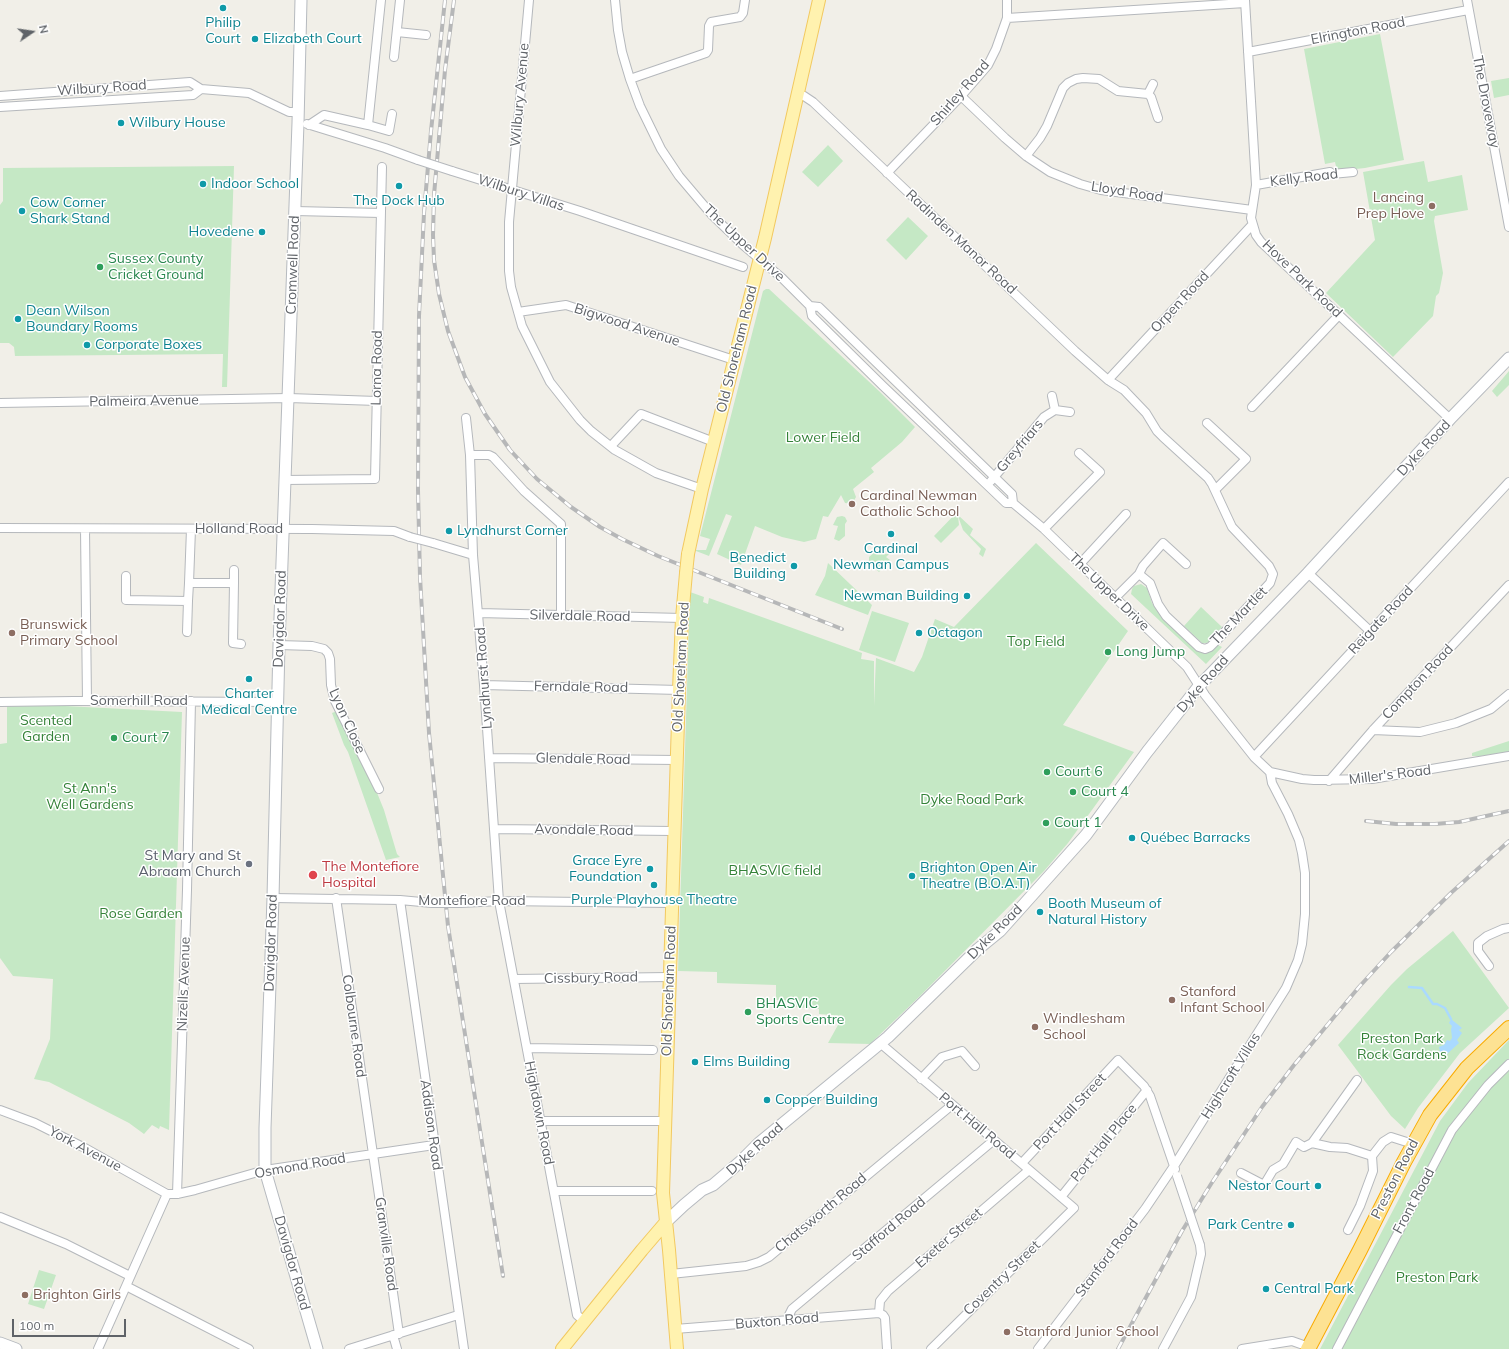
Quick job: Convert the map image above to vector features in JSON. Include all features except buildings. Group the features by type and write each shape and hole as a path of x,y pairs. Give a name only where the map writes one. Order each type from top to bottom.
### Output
{"highway":[{"name":"Preston Road","path":"1308,1348 1360,1250 1413,1144 1430,1115 1466,1068 1509,1028"}],"main road":[{"name":"Cromwell Road","path":"283,530 295,211 302,120 301,0"},
{"name":"Old Shoreham Road","path":"677,1349 663,1199 678,690 682,618 688,554 702,489 759,260 819,0"},
{"name":"Dyke Road","path":"562,1349 666,1222 702,1190 713,1185 725,1175 759,1143 880,1043 978,949 1000,931 1036,889 1075,848 1199,686 1308,573 1450,419 1509,358"},
{"name":"Davigdor Road","path":"283,530 265,1170 317,1349"},
{"path":"663,1199 675,1205 684,1205"},
{"path":"0,1343 16,1349"}],"street":[{"path":"368,125 381,0"},
{"path":"394,57 400,0"},
{"name":"Wilbury Avenue","path":"529,0 509,222 509,271 518,312 532,347 550,382 590,431 611,446 656,473 702,489"},
{"name":"The Upper Drive","path":"615,0 620,37 630,79 640,106 661,148 679,176 712,216 759,260 782,278 810,306 812,316 987,485 1006,502 1013,503 1044,529 1187,667 1199,686"},
{"path":"630,79 706,53 708,50 709,26 712,22 740,17 743,13 745,0"},
{"name":"Shirley Road","path":"887,172 961,96 988,65 996,49 1007,18 1007,0"},
{"name":"The Droveway","path":"1467,0 1509,227"},
{"path":"1007,18 1245,2"},
{"name":"Hove Park Road","path":"1245,2 1256,184 1252,210 1252,225 1256,235 1261,242 1450,419"},
{"name":"Elrington Road","path":"1248,52 1468,10"},
{"path":"397,32 426,35"},
{"path":"1026,156 1047,126 1064,88 1072,80 1083,78 1099,79 1118,91 1148,94 1151,97 1158,118"},
{"name":"Wilbury Road","path":"0,96 190,82 201,89 249,93 289,112 302,120"},
{"path":"1148,94 1153,84"},
{"name":"Wilbury Road","path":"0,107 193,95 201,89"},
{"name":"Radinden Manor Road","path":"798,95 804,96 813,102 1108,380 1124,390"},
{"name":"Lloyd Road","path":"961,96 1026,156 1050,172 1080,184 1101,190 1252,210"},
{"path":"302,120 324,115 389,131 392,114"},
{"name":"Wilbury Villas","path":"302,120 418,160 744,267"},
{"name":"Lorna Road","path":"285,480 375,479 382,167"},
{"name":"Kelly Road","path":"1256,184 1330,172 1332,174 1353,172"},
{"path":"295,211 380,213"},
{"name":"Orpen Road","path":"1108,380 1252,225"},
{"name":"Bigwood Avenue","path":"518,312 566,305 734,360"},
{"name":"The Upper Drive","path":"810,306 819,306 1012,494 1013,503"},
{"path":"1252,407 1339,315"},
{"name":"The Martlet","path":"1124,390 1146,413 1157,431 1208,478 1232,527 1271,568 1273,577 1270,583 1213,645 1203,649 1166,616 1158,604 1150,583 1139,574"},
{"name":"Greyfriars","path":"1052,396 1055,410"},
{"name":"Palmeira Avenue","path":"0,403 289,398 377,401"},
{"name":"Greyfriars","path":"987,485 1044,417 1055,410 1070,412"},
{"path":"611,446 640,414 714,442"},
{"name":"Lyndhurst Road","path":"466,418 470,455 474,555 499,901"},
{"path":"1207,423 1246,459 1215,490"},
{"path":"1044,529 1100,472 1079,453"},
{"path":"470,455 489,455 493,457 524,491 561,524 561,615"},
{"name":"Reigate Road","path":"1254,757 1509,482"},
{"path":"1080,564 1126,514"},
{"name":"Holland Road","path":"0,528 394,531 474,555"},
{"path":"85,529 87,701"},
{"path":"187,632 191,529"},
{"path":"1114,598 1139,574 1143,566 1163,543 1186,564"},
{"path":"234,570 233,643 241,644"},
{"path":"1308,573 1370,631"},
{"path":"126,576 126,600 188,601"},
{"path":"189,583 234,583"},
{"name":"Compton Road","path":"1329,781 1373,730 1509,585"},
{"name":"Silverdale Road","path":"479,613 682,618"},
{"name":"Lyon Close","path":"279,645 312,646 324,649 328,653 330,659 331,685 335,700 379,789"},
{"name":"Ferndale Road","path":"484,685 678,690"},
{"name":"Highcroft Villas","path":"1174,1166 1286,988 1300,952 1304,932 1306,900 1302,853 1293,825 1272,783 1270,772 1254,757 1199,686"},
{"path":"1373,730 1420,732 1456,723 1491,709 1509,694"},
{"name":"Nizells Avenue","path":"177,1194 187,890 190,701"},
{"name":"Somerhill Road","path":"0,702 278,702"},
{"name":"Miller's Road","path":"1270,772 1302,779 1329,781 1372,779 1475,763 1509,756"},
{"name":"Glendale Road","path":"489,758 677,760"},
{"name":"Avondale Road","path":"494,829 674,831"},
{"name":"Montefiore Road","path":"273,898 400,900 432,903 499,901 672,903"},
{"name":"Colbourne Road","path":"336,898 373,1155"},
{"name":"Addison Road","path":"400,900 464,1349"},
{"name":"Highdown Road","path":"499,901 577,1315 584,1321"},
{"path":"1489,966 1478,951 1478,942 1502,929 1509,928"},
{"name":"Cissbury Road","path":"514,978 669,977"},
{"name":"Port Hall Road","path":"880,1043 1029,1170 1062,1196 1074,1208"},
{"path":"527,1048 653,1050"},
{"path":"921,1079 942,1057 962,1051 975,1066"},
{"name":"Port Hall Street","path":"1022,1164 1118,1060 1147,1090"},
{"name":"Front Road","path":"1337,1349 1452,1130 1488,1085 1509,1064"},
{"path":"1241,1173 1264,1185 1273,1170 1283,1164 1296,1142 1304,1147 1312,1143 1357,1080"},
{"path":"1147,1090 1153,1101 1200,1245 1201,1254 1191,1297 1163,1349"},
{"name":"Port Hall Place","path":"1062,1196 1147,1090"},
{"name":"Chatsworth Road","path":"670,1274 746,1266 769,1257 952,1105"},
{"name":"York Avenue","path":"0,1110 35,1123 79,1144 167,1194"},
{"path":"540,1121 665,1121"},
{"path":"1348,1230 1360,1206 1373,1172 1372,1156 1386,1139 1391,1137 1413,1144"},
{"name":"Stafford Road","path":"790,1320 789,1315 792,1309 994,1140"},
{"path":"1312,1143 1330,1147 1347,1148 1372,1156"},
{"name":"Osmond Road","path":"167,1194 177,1194 205,1188 265,1170 434,1146"},
{"name":"Granville Road","path":"373,1155 397,1349"},
{"name":"Stanford Road","path":"1038,1349 1113,1252 1174,1166"},
{"name":"Exeter Street","path":"879,1313 880,1301 888,1291 1029,1170"},
{"path":"554,1191 652,1191"},
{"path":"98,1349 167,1194"},
{"name":"Coventry Street","path":"931,1349 1074,1208"},
{"path":"0,1217 66,1244 130,1276"},
{"path":"126,1286 249,1349"},
{"path":"879,1313 885,1318 887,1349"},
{"name":"Buxton Road","path":"675,1329 879,1313"},
{"path":"348,1349 458,1315"},
{"path":"1242,1349 1292,1341 1308,1348"}],"green space":[{"path":"1380,34 1404,160 1365,168 1337,171 1335,162 1325,164 1304,49"},
{"path":"1509,78 1509,95 1494,98 1491,81"},
{"path":"828,145 843,161 818,187 802,172"},
{"path":"1424,161 1428,182 1462,175 1468,210 1435,216 1434,221 1443,273 1439,293 1436,296 1433,316 1393,357 1326,293 1375,240 1363,172"},
{"path":"234,166 227,387 222,387 223,354 15,356 14,347 9,343 0,343 0,205 3,201 3,168"},
{"path":"908,217 928,236 906,260 886,240"},
{"name":"Lower Field","path":"769,289 879,391 915,427 902,442 871,468 874,472 853,489 856,497 852,504 845,503 841,495 828,517 823,516 816,539 804,542 782,537 755,526 741,565 717,554 732,516 726,514 709,556 696,550 706,550 710,539 700,536 763,291"},
{"path":"1509,371 1509,385 1497,397 1492,391"},
{"path":"959,510 958,515 973,529 970,535 986,549 983,557 979,554 981,549 963,530 958,516 959,525 941,543 934,536"},
{"path":"837,517 845,517 847,521 845,524 845,536 839,541 834,539 838,526 833,525"},
{"path":"1036,543 1128,631 1063,725 1134,752 1068,843 1044,871 920,996 870,1044 828,1043 843,1016 819,1014 819,1009 794,1007 794,1001 776,1000 776,985 717,983 717,972 678,971 690,592 704,597 703,602 708,604 709,598 862,653 861,659 874,661 874,706 876,658 914,672 922,657 935,619 954,627"},
{"path":"876,551 883,554 889,554 886,557 890,560 879,572 870,564 869,560 869,557"},
{"path":"828,563 872,605 868,615 815,595 825,576"},
{"path":"1141,584 1147,588 1152,603 1162,618 1210,651 1218,645 1222,647 1206,664 1131,594 1134,586"},
{"path":"1201,607 1222,627 1209,642 1206,643 1202,643 1184,626"},
{"path":"872,611 909,623 895,662 859,650"},
{"name":"St Ann's Well Gardens","path":"7,703 182,712 169,1130 160,1126 159,1129 152,1125 144,1134 129,1123 49,1082 34,1079 50,1039 53,979 13,976 0,958 0,744 7,743"},
{"path":"337,711 369,773 384,810 397,854 400,857 386,860 348,752 332,713"},
{"path":"1509,741 1509,752 1472,756 1472,753"},
{"name":"Preston Park Rock Gardens","path":"1453,931 1509,1008 1460,1053 1418,1108 1405,1129 1391,1116 1338,1045 1407,969"},
{"name":"Preston Park","path":"1509,1040 1509,1349 1320,1349 1440,1121 1468,1083"},
{"path":"39,1270 56,1275 44,1309 28,1304"}],"water":[{"path":"1451,1019 1462,1028 1459,1030 1462,1033 1457,1040 1459,1043 1446,1055 1442,1056 1438,1054 1440,1051 1439,1047 1444,1045 1447,1040 1450,1041 1452,1038 1452,1026 1449,1023"}],"waterway":[{"path":"1409,987 1422,988 1433,1004 1437,1004 1445,1008 1451,1019"}],"railway":[{"path":"445,0 424,213 419,316 418,490 420,577 429,733 448,926 503,1276"},
{"path":"454,0 445,70 434,195 434,260 439,294 448,331 465,377 485,414 510,450 537,479 571,507 600,527 658,556 842,629"},
{"path":"1366,821 1396,824 1435,824 1459,822 1509,811"},
{"path":"1118,1349 1182,1231 1211,1184 1262,1107 1294,1065 1359,987 1391,952 1452,892 1509,841"}],"place":[{"name":"Philip Court","path":"223,8"},
{"name":"Elizabeth Court","path":"255,39"},
{"name":"Wilbury House","path":"121,123"},
{"name":"Indoor School","path":"203,184"},
{"name":"The Dock Hub","path":"399,186"},
{"name":"Lancing Prep Hove","path":"1432,206"},
{"name":"Cow Corner Shark Stand","path":"22,211"},
{"name":"Hovedene","path":"262,232"},
{"name":"Sussex County Cricket Ground","path":"100,267"},
{"name":"Dean Wilson Boundary Rooms","path":"18,319"},
{"name":"Corporate Boxes","path":"87,345"},
{"name":"Cardinal Newman Catholic School","path":"852,504"},
{"name":"Lyndhurst Corner","path":"449,531"},
{"name":"Cardinal Newman Campus","path":"891,534"},
{"name":"Benedict Building","path":"794,566"},
{"name":"Newman Building","path":"967,596"},
{"name":"Brunswick Primary School","path":"12,633"},
{"name":"Octagon","path":"919,633"},
{"name":"Long Jump","path":"1108,652"},
{"name":"Charter Medical Centre","path":"249,679"},
{"name":"Court 7","path":"114,738"},
{"name":"Court 6","path":"1047,772"},
{"name":"Court 4","path":"1073,792"},
{"name":"Court 1","path":"1046,823"},
{"name":"Québec Barracks","path":"1132,838"},
{"name":"St Mary and St Abraam Church","path":"249,864"},
{"name":"Grace Eyre Foundation","path":"650,869"},
{"name":"The Montefiore Hospital","path":"313,875"},
{"name":"Brighton Open Air Theatre (B.O.A.T)","path":"912,876"},
{"name":"Purple Playhouse Theatre","path":"654,885"},
{"name":"Booth Museum of Natural History","path":"1040,912"},
{"name":"Stanford Infant School","path":"1172,1000"},
{"name":"BHASVIC Sports Centre","path":"748,1012"},
{"name":"Windlesham School","path":"1035,1027"},
{"name":"Elms Building","path":"695,1062"},
{"name":"Copper Building","path":"767,1100"},
{"name":"Nestor Court","path":"1318,1186"},
{"name":"Park Centre","path":"1291,1225"},
{"name":"Central Park","path":"1266,1289"},
{"name":"Brighton Girls","path":"25,1295"},
{"name":"Stanford Junior School","path":"1007,1332"}],"park label":[{"name":"Top Field","path":"1036,642"},
{"name":"Scented Garden","path":"46,730"},
{"name":"Dyke Road Park","path":"972,800"},
{"name":"BHASVIC field","path":"775,871"},
{"name":"Rose Garden","path":"141,914"}]}
